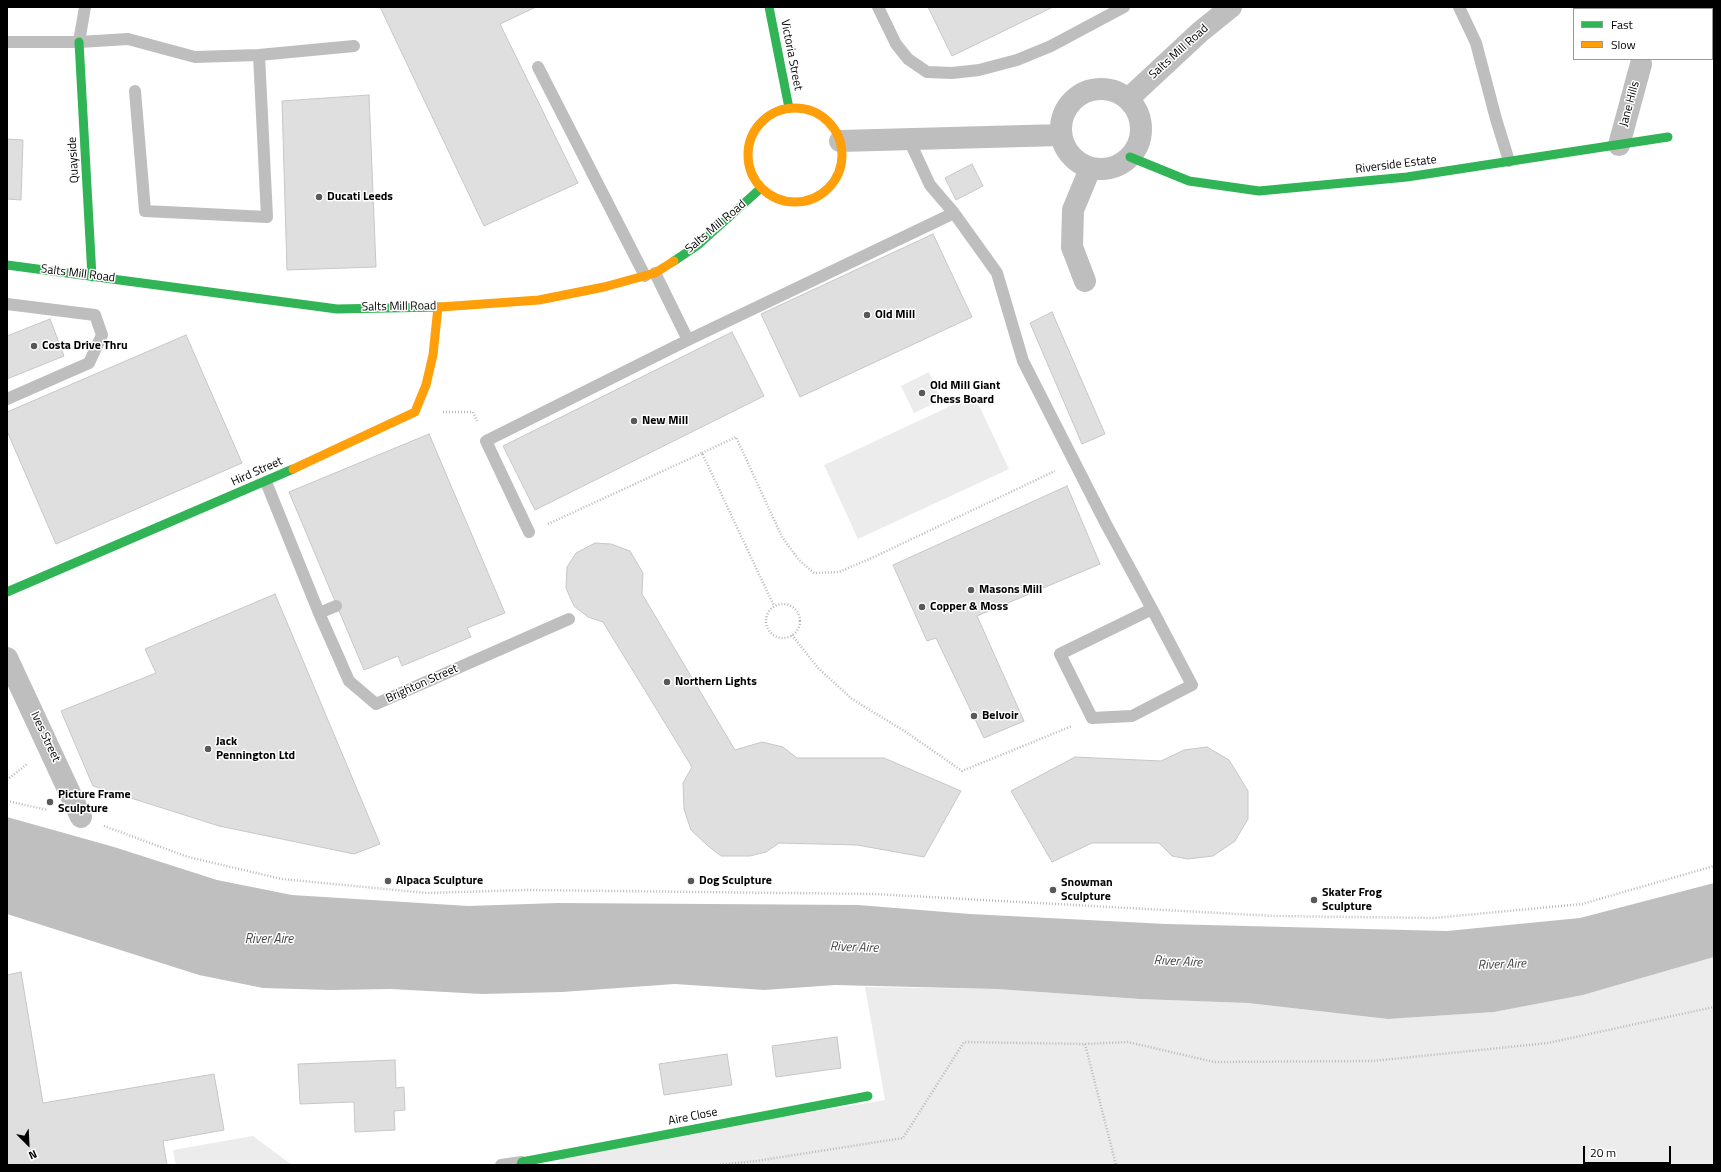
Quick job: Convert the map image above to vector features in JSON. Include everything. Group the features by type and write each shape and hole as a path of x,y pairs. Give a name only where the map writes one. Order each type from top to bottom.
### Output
{"street":[{"name":"Victoria Street","path":"769,7 789,108"},
{"name":"Salts Mill Road","path":"1128,99 1200,32 1232,7"},
{"name":"Quayside","path":"79,42 92,277"},
{"name":"Jane Hills","path":"1619,145 1641,64"},
{"path":"1107,89 1120,94 1128,99 1137,110 1140,122 1141,136 1139,144 1130,158 1112,168 1090,168 1077,162 1065,148 1061,135 1061,121 1064,112 1072,101 1086,92 1107,89"},
{"path":"789,108 806,109 815,112 828,122 840,142 842,158 836,178 821,194 806,201 790,202 774,198 761,188 752,174 748,158 749,145 755,130 767,117 789,108"},
{"path":"840,142 1061,135"},
{"name":"Riverside Estate","path":"1130,158 1189,181 1259,191 1407,177 1668,137"},
{"path":"1085,281 1072,247 1073,210 1090,168"},
{"name":"Salts Mill Road","path":"7,265 92,277 169,285 337,309 438,306 539,300 604,287 650,274 698,245 761,188"},
{"path":"415,412 426,385 433,355 438,306"},
{"name":"Hird Street","path":"7,592 266,482 415,412"},
{"name":"Ives Street","path":"7,658 82,817"},
{"name":"Aire Close","path":"521,1164 868,1096"}],"lane":[{"path":"79,42 85,7"},
{"path":"878,7 896,44 908,59 927,72 952,73 979,70 1017,60 1051,46 1124,7"},
{"path":"1460,7 1476,44 1509,161"},
{"path":"7,42 79,42 128,39 195,58 259,55 354,46"},
{"path":"135,90 145,211 267,217 259,55"},
{"path":"538,67 650,274 688,340"},
{"path":"910,140 930,185 954,213 997,273 1024,362 1106,524 1152,609 1192,685 1132,716 1092,718 1060,654 1152,609"},
{"path":"529,532 486,441 688,340 954,213"},
{"path":"7,304 95,315 102,335 89,363 7,399"},
{"name":"Brighton Street","path":"266,482 319,613 349,681 376,704 569,619"},
{"path":"319,613 336,606"},
{"path":"501,1165 521,1164"}],"path":[{"path":"415,412 473,412 486,441"},
{"path":"529,532 736,437 782,537 799,560 814,573 839,572 1054,473 1057,466"},
{"path":"702,453 774,606"},
{"path":"782,603 791,605 798,611 801,620 798,629 792,635 784,638 775,636 768,630 766,621 768,612 774,606 782,603"},
{"path":"792,635 818,668 852,699 906,732 962,771 1092,718"},
{"path":"7,801 82,817 188,857 282,879 427,893 528,890 874,894 1274,916 1434,918 1582,904 1714,866"},
{"path":"717,1165 756,1161 903,1138 964,1042 1085,1044 1128,1042 1214,1062 1373,1061 1548,1043 1714,1007"},
{"path":"1085,1044 1116,1165"}],"shaded area":[{"name":"Old Mill Giant Chess Board","path":"929,372 941,400 914,413 901,386"},
{"path":"974,395 1009,469 858,539 824,465"},
{"path":"1714,957 1714,1165 555,1165 570,1152 885,1100 865,987 997,989 1140,999 1248,1003 1388,1019 1494,1012 1583,995"},
{"path":"253,1136 292,1165 176,1165 173,1150"}],"water":[{"name":"River Aire","path":"7,817 114,847 217,880 292,895 468,906 558,903 858,905 970,914 1166,924 1447,931 1580,918 1714,883 1714,957 1583,995 1494,1012 1388,1019 1248,1003 1140,999 997,989 835,985 764,990 675,984 562,992 482,994 391,989 330,990 263,988 199,975 7,914"}],"building":[{"path":"380,7 536,7 500,24 578,183 484,226"},
{"path":"928,7 1053,7 952,56"},
{"path":"1588,7 1631,7 1631,8"},
{"path":"1714,7 1714,17 1713,8 1684,8"},
{"path":"369,95 376,267 287,270 282,101"},
{"path":"7,139 23,140 21,200 7,199"},
{"path":"972,164 983,186 956,200 945,178"},
{"name":"Old Mill","path":"933,234 972,317 800,397 761,314"},
{"path":"1052,312 1105,434 1082,444 1030,323"},
{"name":"Costa Drive Thru","path":"50,319 64,356 7,379 7,336"},
{"name":"New Mill","path":"732,332 764,396 535,510 503,446"},
{"path":"186,335 242,463 56,544 7,431 7,412"},
{"path":"429,434 505,613 467,628 471,637 402,666 398,656 364,670 289,492"},
{"name":"Masons Mill","path":"1067,486 1100,564 977,616 1024,721 984,738 936,638 927,641 893,565"},
{"name":"Northern Lights","path":"595,543 611,544 630,551 643,573 642,594 735,750 762,742 783,747 797,758 884,758 961,791 924,857 857,845 779,843 766,852 750,856 721,856 691,830 684,809 683,783 692,767 603,622 588,617 574,606 566,588 567,567 576,553"},
{"name":"Jack Pennington Ltd","path":"275,594 380,844 354,854 219,826 93,786 61,711 156,673 145,649"},
{"path":"1207,747 1229,760 1248,791 1248,819 1235,841 1213,856 1188,859 1172,856 1159,843 1092,843 1052,862 1011,791 1075,757 1161,761 1184,750"},
{"path":"21,972 43,1103 214,1074 224,1130 163,1141 167,1165 7,1165 7,975"},
{"path":"837,1037 841,1068 776,1077 772,1046"},
{"path":"727,1054 732,1085 664,1095 659,1064"},
{"path":"395,1060 396,1088 404,1087 405,1110 394,1111 395,1130 355,1132 354,1102 300,1104 298,1064"}],"traffic: fast":[{"path":"769,7 789,108"},
{"path":"79,42 92,277"},
{"path":"1130,157 1189,181 1259,191 1407,177 1668,137"},
{"path":"674,261 698,245 761,188"},
{"path":"7,265 337,309 440,307"},
{"path":"7,592 293,469"},
{"path":"521,1165 522,1162 868,1096"}],"traffic: slow":[{"path":"795,108 813,112 828,122 838,137 842,155 838,173 828,188 813,198 795,202 777,198 762,188 752,173 748,155 752,137 762,122 777,112 795,108"},
{"path":"440,307 539,300 604,287 655,273 674,261"},
{"path":"293,469 415,412 426,385 433,355 438,307"}],"place":[{"name":"Ducati Leeds","path":"319,197"},
{"name":"Old Mill","path":"867,315"},
{"name":"Costa Drive Thru","path":"34,346"},
{"name":"Old Mill Giant Chess Board","path":"922,393"},
{"name":"New Mill","path":"634,421"},
{"name":"Masons Mill","path":"971,590"},
{"name":"Copper & Moss","path":"922,607"},
{"name":"Northern Lights","path":"667,682"},
{"name":"Belvoir","path":"974,716"},
{"name":"Jack Pennington Ltd","path":"208,749"},
{"name":"Picture Frame Sculpture","path":"50,802"},
{"name":"Alpaca Sculpture","path":"388,881"},
{"name":"Dog Sculpture","path":"691,881"},
{"name":"Snowman Sculpture","path":"1053,890"},
{"name":"Skater Frog Sculpture","path":"1314,900"}]}
